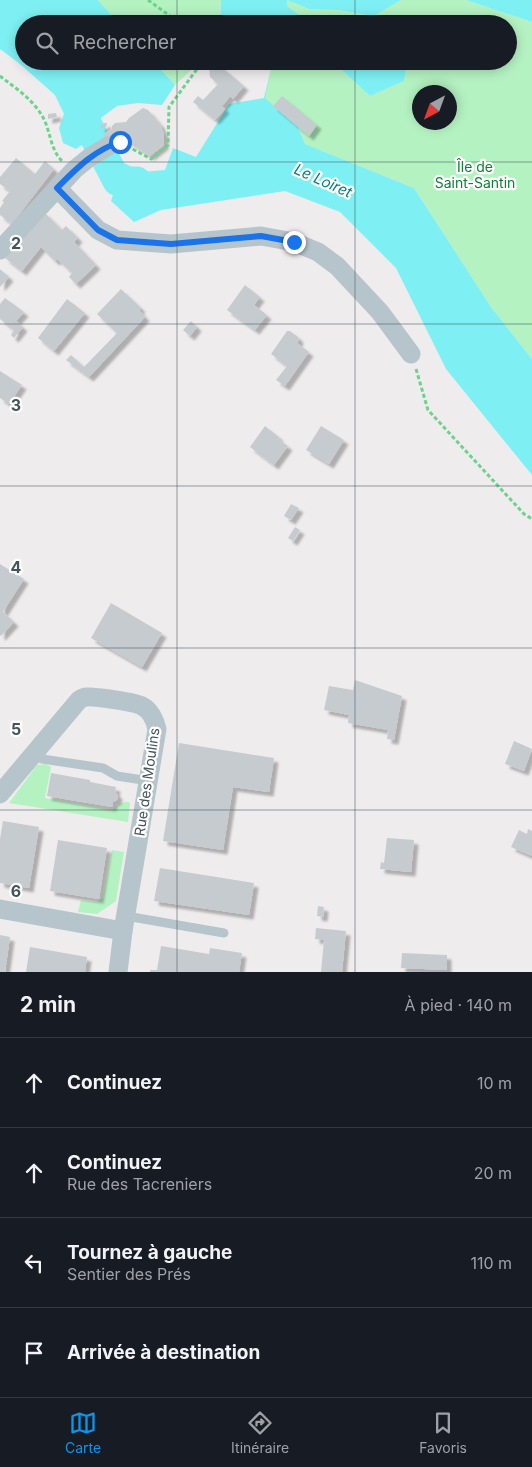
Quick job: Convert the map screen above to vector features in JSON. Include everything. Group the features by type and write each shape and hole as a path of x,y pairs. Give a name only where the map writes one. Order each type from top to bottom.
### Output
{"street":[{"path":"0,250 74,170 90,157 110,145"},
{"path":"57,188 98,230 117,240 171,244 261,236 294,242 318,252 337,266 380,312 411,354"},
{"name":"Rue des Moulins","path":"0,794 78,700 87,697 133,702 143,706 155,721 157,729 124,923 118,972"},
{"path":"0,909 124,923"}],"lane":[{"path":"35,753 42,759 103,768 117,776 148,781"},
{"path":"124,923 224,933"}],"path":[{"path":"148,0 169,15"},
{"path":"110,145 120,142 151,159 168,145 169,106 196,70"},
{"path":"0,76 26,97 42,114 55,154 74,170"},
{"path":"411,354 428,410 524,514 532,519"}],"green space":[{"path":"98,0 221,0 220,15 111,15"},
{"name":"Île de Saint-Santin","path":"287,0 309,9 338,10 368,15 299,15 287,6"},
{"name":"Île de Saint-Santin","path":"401,0 466,0 511,15 376,15"},
{"name":"Île de Saint-Santin","path":"517,17 532,22 532,359 491,307 414,188 305,144 298,127 264,98 271,70 342,70 370,96 404,81 406,70 517,70"},
{"path":"161,70 191,70 175,85"},
{"path":"46,764 51,767 45,798 113,810 124,802 129,802 128,822 9,803 37,765"},
{"path":"112,850 124,852 116,901 97,914 78,912 81,900 97,902 103,898"}],"water":[{"path":"0,0 98,0 111,15 15,15 15,60 0,49"},
{"path":"221,0 287,0 287,6 299,15 220,15"},
{"path":"287,0 401,0 376,15 338,10 309,9"},
{"path":"466,0 532,0 532,22 517,17 517,15 511,15"},
{"path":"27,70 161,70 175,85 162,105 138,103 117,106 98,120 102,136 87,141 76,149 63,143 59,128 64,114 55,95"},
{"path":"271,70 265,98 298,127 305,144 414,188 491,307 532,359 532,475 446,369 396,268 340,212 285,191 161,210 134,222 111,201 117,182 104,173 110,156 142,172 165,170 173,148 196,157 229,104 264,98"},
{"path":"342,70 406,70 404,81 370,96"}],"building":[{"path":"209,70 225,70 244,86 233,99 230,96 222,106 225,109 215,120 193,102 198,96 203,100 218,84 210,77"},
{"path":"282,96 317,125 309,136 273,106"},
{"path":"143,108 148,110 160,124 164,134 164,145 150,156 126,139 118,137 108,143 103,134 112,129 115,123 126,122"},
{"path":"56,113 57,117 48,119 48,114"},
{"path":"107,123 106,127 101,129 100,127"},
{"path":"16,158 35,174 45,161 54,169 12,224 0,215 0,208 4,202 2,201 10,191 0,184 0,177"},
{"path":"44,212 62,230 66,226 78,238 74,242 96,265 76,284 69,277 72,273 57,259 55,261 41,247 22,271 5,258 23,234"},
{"path":"0,269 9,277 0,287"},
{"path":"245,285 260,297 254,305 267,315 255,330 227,310"},
{"path":"121,289 141,308 139,310 145,317 89,377 66,360 71,355 84,367 117,333 97,314"},
{"path":"5,298 24,312 16,321 23,327 14,338 11,335 14,330 0,319 0,304"},
{"path":"67,299 85,313 54,351 38,338"},
{"path":"191,321 197,327 190,336 183,330"},
{"path":"287,331 298,337 297,343 309,352 285,386 276,380 287,366 271,354"},
{"path":"0,371 22,385 9,404 0,398"},
{"path":"265,426 288,446 274,465 250,447"},
{"path":"321,426 344,440 329,464 306,450"},
{"path":"291,504 299,508 291,520 284,516"},
{"path":"295,527 300,530 293,541 288,538"},
{"path":"0,564 24,579 3,612 14,622 1,636 0,635"},
{"path":"111,603 162,633 142,667 91,638"},
{"path":"355,680 402,696 394,740 387,739 388,730 348,723 349,715 324,710 329,686 353,690"},
{"path":"514,741 532,749 524,771 505,764"},
{"path":"179,743 274,758 269,792 233,787 223,850 163,841"},
{"path":"51,773 116,787 117,800 113,802 112,807 47,796"},
{"path":"3,821 39,827 29,888 0,883 0,839"},
{"path":"528,829 532,831 532,856 511,847 519,830 527,834"},
{"path":"387,838 414,840 411,872 380,869 381,862 384,863"},
{"path":"58,840 107,848 99,899 50,891"},
{"path":"160,868 254,883 249,915 154,901"},
{"path":"318,906 324,907 323,917 317,916"},
{"path":"316,928 346,931 342,972 321,972 324,940 315,939"},
{"path":"0,935 10,937 5,972 0,972"},
{"path":"161,946 209,954 210,948 242,953 239,972 150,972 150,970 157,970"},
{"path":"30,947 87,957 85,972 26,972"},
{"path":"402,953 447,955 447,970 401,968"}],"waterway":[{"name":"Le Loiret","path":"58,70 117,181 137,181"}],"route":[{"path":"120,142 110,145 90,157 57,188 98,230 117,240 171,244 261,236 294,242"}]}
